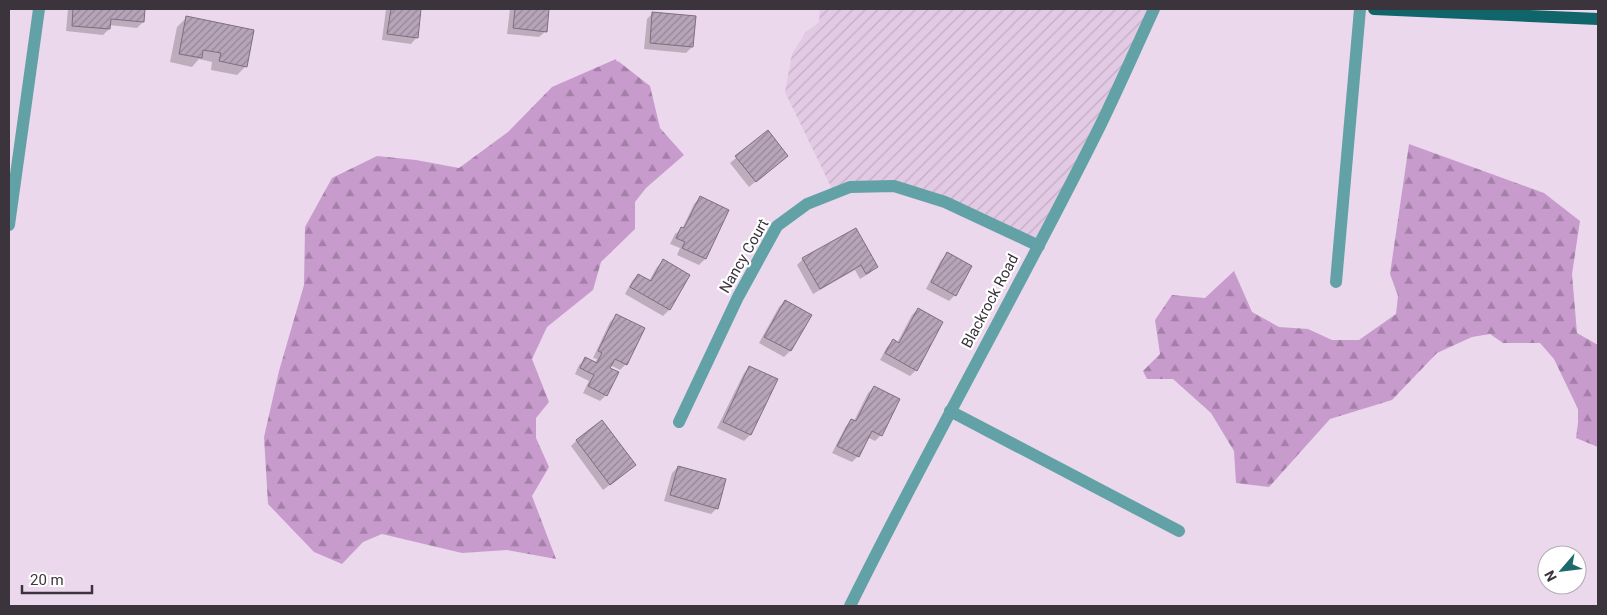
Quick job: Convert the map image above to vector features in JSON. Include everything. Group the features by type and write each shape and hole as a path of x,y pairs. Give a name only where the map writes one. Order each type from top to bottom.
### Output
{"main road":[{"path":"1374,9 1598,19"}],"street":[{"path":"9,225 39,9"},
{"name":"Blackrock Road","path":"850,606 1101,124 1154,9"},
{"path":"1336,282 1360,9"},
{"name":"Nancy Court","path":"679,422 738,297 777,226 807,204 850,187 894,186 945,202 1038,246"},
{"path":"950,411 1179,531"}],"shaded area":[{"path":"820,9 1151,9 1035,245 940,200 883,185 833,191 785,92 792,54 805,33 819,22"}],"green space":[{"path":"616,59 617,62 650,86 660,128 684,155 646,188 635,202 635,229 601,262 593,290 547,327 532,359 549,402 536,418 536,438 549,467 532,496 556,559 507,550 462,553 382,534 363,542 342,564 314,552 268,504 264,437 279,371 304,285 305,227 332,178 377,156 416,160 459,168 508,132 552,87"},
{"path":"1409,144 1544,193 1580,221 1572,274 1577,333 1598,345 1598,447 1576,438 1578,409 1554,359 1540,343 1503,343 1490,334 1472,337 1437,353 1392,400 1330,419 1269,487 1236,483 1234,451 1211,413 1173,379 1147,379 1143,371 1160,354 1155,320 1172,295 1205,298 1234,271 1252,312 1279,327 1308,329 1332,340 1359,340 1396,314 1398,296 1390,274"}],"building":[{"path":"73,9 145,9 144,22 111,19 110,29 72,26"},
{"path":"391,9 421,9 418,38 387,34"},
{"path":"515,9 549,9 547,32 513,28"},
{"path":"652,12 696,16 693,47 650,43"},
{"path":"186,16 254,30 247,67 219,61 221,53 203,50 202,58 179,54"},
{"path":"768,130 788,156 756,182 735,156"},
{"path":"700,196 729,210 706,259 682,248 685,242 676,238 681,227 684,228"},
{"path":"856,228 878,267 866,274 861,265 820,289 802,258"},
{"path":"947,252 972,266 956,296 931,282"},
{"path":"663,259 690,275 670,310 630,287 638,274 651,281"},
{"path":"785,300 812,315 791,351 764,337"},
{"path":"918,308 943,322 917,371 885,353 893,339 899,343"},
{"path":"616,314 645,328 627,365 615,359 610,368 619,372 607,396 588,386 594,375 580,368 585,357 597,363 602,353 598,351"},
{"path":"749,366 778,379 751,435 723,422"},
{"path":"874,386 900,399 882,436 872,431 859,457 837,446 851,419 856,421"},
{"path":"602,420 636,465 610,485 576,440"},
{"path":"678,466 726,479 718,509 670,495"}]}
